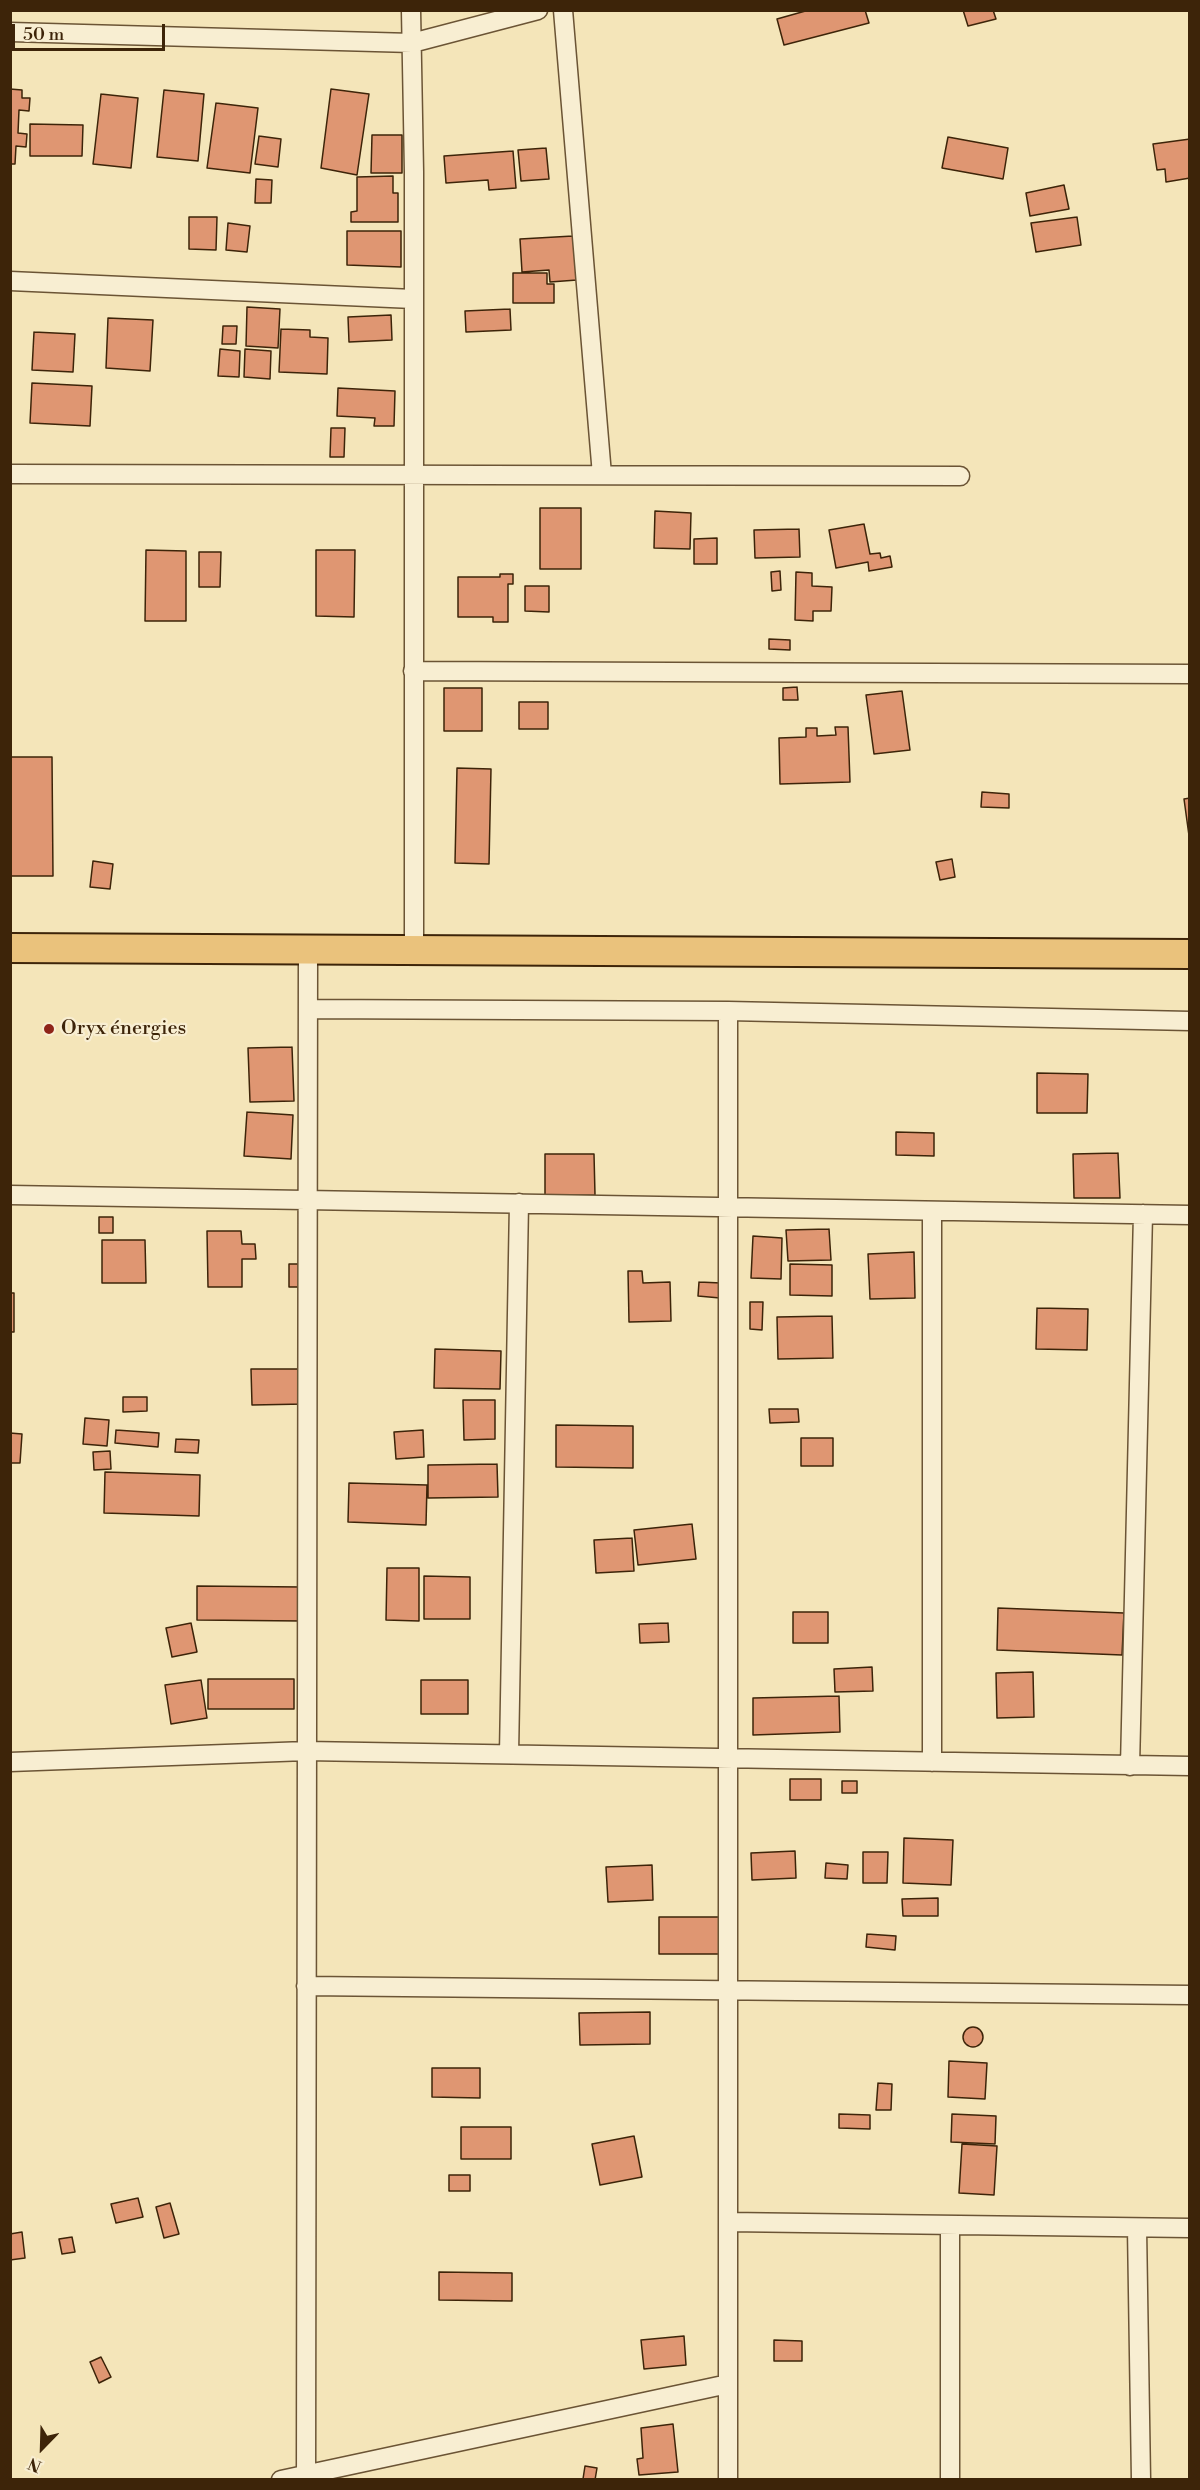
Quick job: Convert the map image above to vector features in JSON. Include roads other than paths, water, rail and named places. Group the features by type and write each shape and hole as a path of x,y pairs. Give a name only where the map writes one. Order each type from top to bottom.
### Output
{"main road":[{"path":"10,948 1190,954"}],"street":[{"path":"411,10 414,950"},
{"path":"10,32 412,44 538,10"},
{"path":"562,10 602,475"},
{"path":"10,281 413,299"},
{"path":"10,474 960,476"},
{"path":"413,671 1190,674"},
{"path":"306,2474 308,949"},
{"path":"308,1009 728,1011 1190,1021"},
{"path":"728,1011 728,2480"},
{"path":"10,1195 1190,1215"},
{"path":"509,1755 519,1203"},
{"path":"932,1762 933,1211"},
{"path":"1130,1766 1143,1214"},
{"path":"10,1762 306,1751 1190,1767"},
{"path":"306,1986 1190,1995"},
{"path":"728,2222 1190,2228"},
{"path":"950,2225 950,2480"},
{"path":"1137,2228 1141,2480"},
{"path":"280,2480 728,2384"}],"place":[{"name":"Oryx énergies","path":"49,1029"}]}
